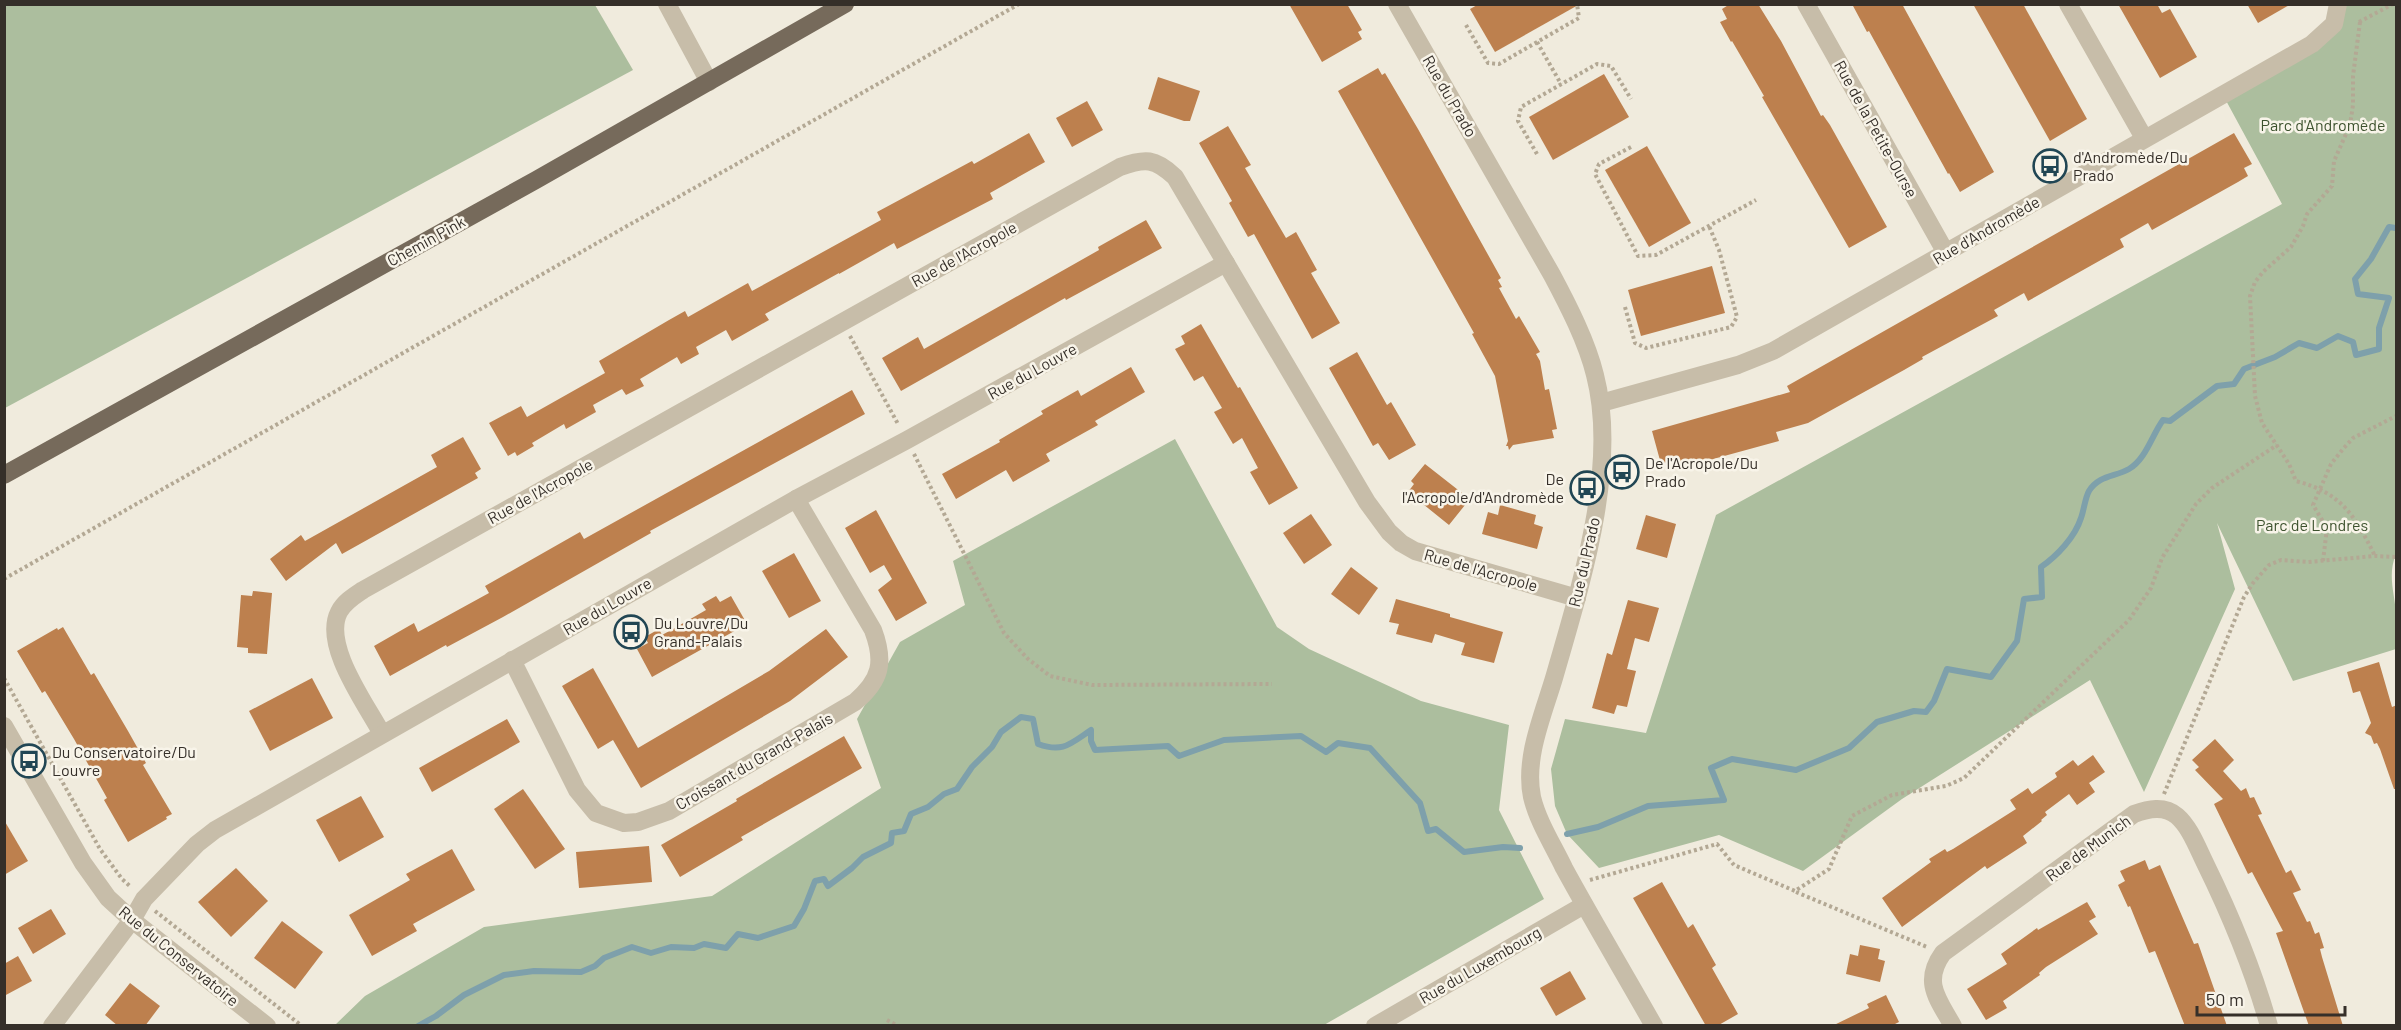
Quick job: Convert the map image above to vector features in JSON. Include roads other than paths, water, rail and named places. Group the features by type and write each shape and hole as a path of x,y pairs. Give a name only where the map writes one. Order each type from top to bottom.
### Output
{"main road":[{"name":"Chemin Pink","path":"4,475 845,4"}],"street":[{"path":"667,4 709,82"},
{"name":"Rue du Prado","path":"1397,4 1562,294 1593,367 1601,403 1603,434 1599,496 1577,598 1535,746 1530,772 1532,798 1544,828 1584,905 1654,1026"},
{"name":"Rue de la Petite-Ourse","path":"1806,4 1946,253"},
{"path":"2068,4 2144,138"},
{"name":"Rue d'Andromède","path":"1601,403 1757,358 2312,44 2334,24 2338,4"},
{"name":"Rue de l'Acropole","path":"382,734 339,656 334,624 339,610 348,600 1120,167 1137,161 1151,161 1163,165 1175,177 1367,502 1389,532 1401,543 1433,558 1577,598"},
{"name":"Rue du Louvre","path":"52,1026 132,920 144,899 197,843 215,830 796,499 1226,263"},
{"name":"Croissant du Grand-Palais","path":"512,660 577,790 596,813 624,823 638,822 669,811 855,702 868,691 877,676 880,661 879,645 873,630 796,499"},
{"name":"Rue du Conservatoire","path":"4,726 95,881 108,898 132,920 267,1026"},
{"name":"Rue de Munich","path":"1953,1026 1933,988 1931,977 1935,965 1943,954 2134,814 2158,808 2177,816 2198,848 2241,940 2257,982 2269,1026"},
{"name":"Rue du Luxembourg","path":"1385,1023 1584,905"}],"waterway":[{"path":"1567,834 1598,827 1648,806 1724,800 1711,768 1732,759 1796,770 1849,748 1877,722 1914,711 1926,712 1934,701 1947,669 1991,677 2017,641 2024,599 2042,597 2041,567 2070,539 2081,518 2089,491 2102,479 2124,472 2135,465 2163,420 2170,421 2217,386 2234,384 2244,369 2275,357 2299,343 2317,348 2338,336 2353,342 2356,355 2379,349 2379,328 2389,298 2358,294 2355,279 2371,259 2389,227 2396,228"},
{"path":"418,1026 464,995 504,975 534,971 581,972 595,966 604,958 632,947 651,953 671,947 694,948 704,944 726,948 738,934 758,938 794,926 804,909 815,881 824,879 828,886 863,857 891,843 892,833 904,831 911,814 928,807 944,794 957,789 972,767 992,747 1001,732 1021,717 1033,719 1038,744 1054,748 1066,746 1091,730 1091,741 1095,750 1168,746 1179,756 1224,740 1301,736 1326,752 1338,743 1370,748 1420,803 1428,831 1436,829 1464,852 1503,847 1520,848"}],"place":[{"name":"d'Andromède/Du Prado","path":"2050,166"},
{"name":"De l'Acropole/Du Prado","path":"1622,472"},
{"name":"De l'Acropole/d'Andromède","path":"1587,488"},
{"name":"Du Louvre/Du Grand-Palais","path":"631,632"},
{"name":"Du Conservatoire/Du Louvre","path":"29,761"}],"park label":[{"name":"Parc d'Andromède","path":"2323,125"},
{"name":"Parc de Londres","path":"2312,525"}]}
